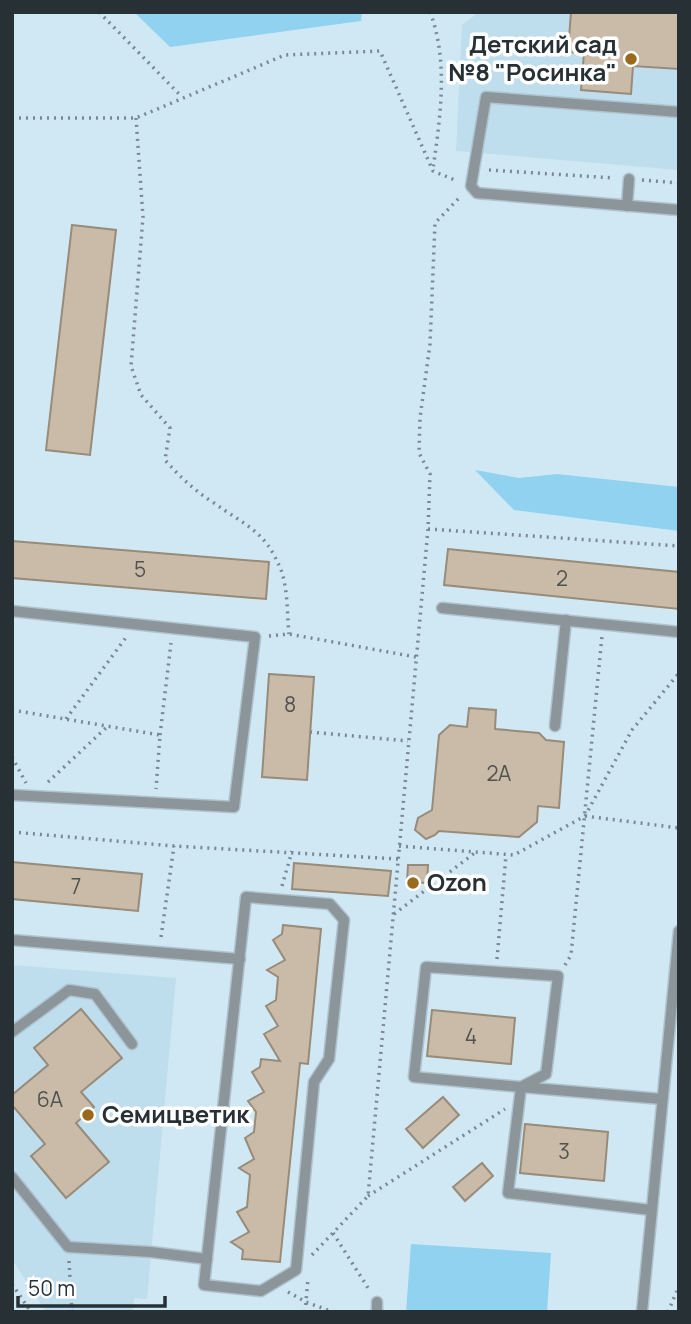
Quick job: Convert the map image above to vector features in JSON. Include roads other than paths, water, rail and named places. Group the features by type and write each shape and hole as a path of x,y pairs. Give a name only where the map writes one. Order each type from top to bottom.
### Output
{"lane":[{"path":"679,112 486,97 471,186 477,192 679,210"},
{"path":"627,206 629,179"},
{"path":"443,608 679,632"},
{"path":"12,611 255,637 234,807 12,795"},
{"path":"555,726 566,620"},
{"path":"246,897 330,905 344,920 329,1059 314,1082 296,1269 261,1291 204,1285 240,960 246,897"},
{"path":"642,1312 679,931"},
{"path":"12,940 240,960"},
{"path":"521,1087 546,1074 558,976 426,967 414,1077 521,1087 662,1099"},
{"path":"12,1032 69,989 95,994 132,1044"},
{"path":"521,1087 508,1193 652,1210"},
{"path":"12,1177 68,1247 151,1252 207,1259"}],"place":[{"name":"Детский сад №8 \"Росинка\"","path":"631,59"},
{"name":"Ozon","path":"413,883"},
{"name":"Семицветик","path":"88,1115"}]}
